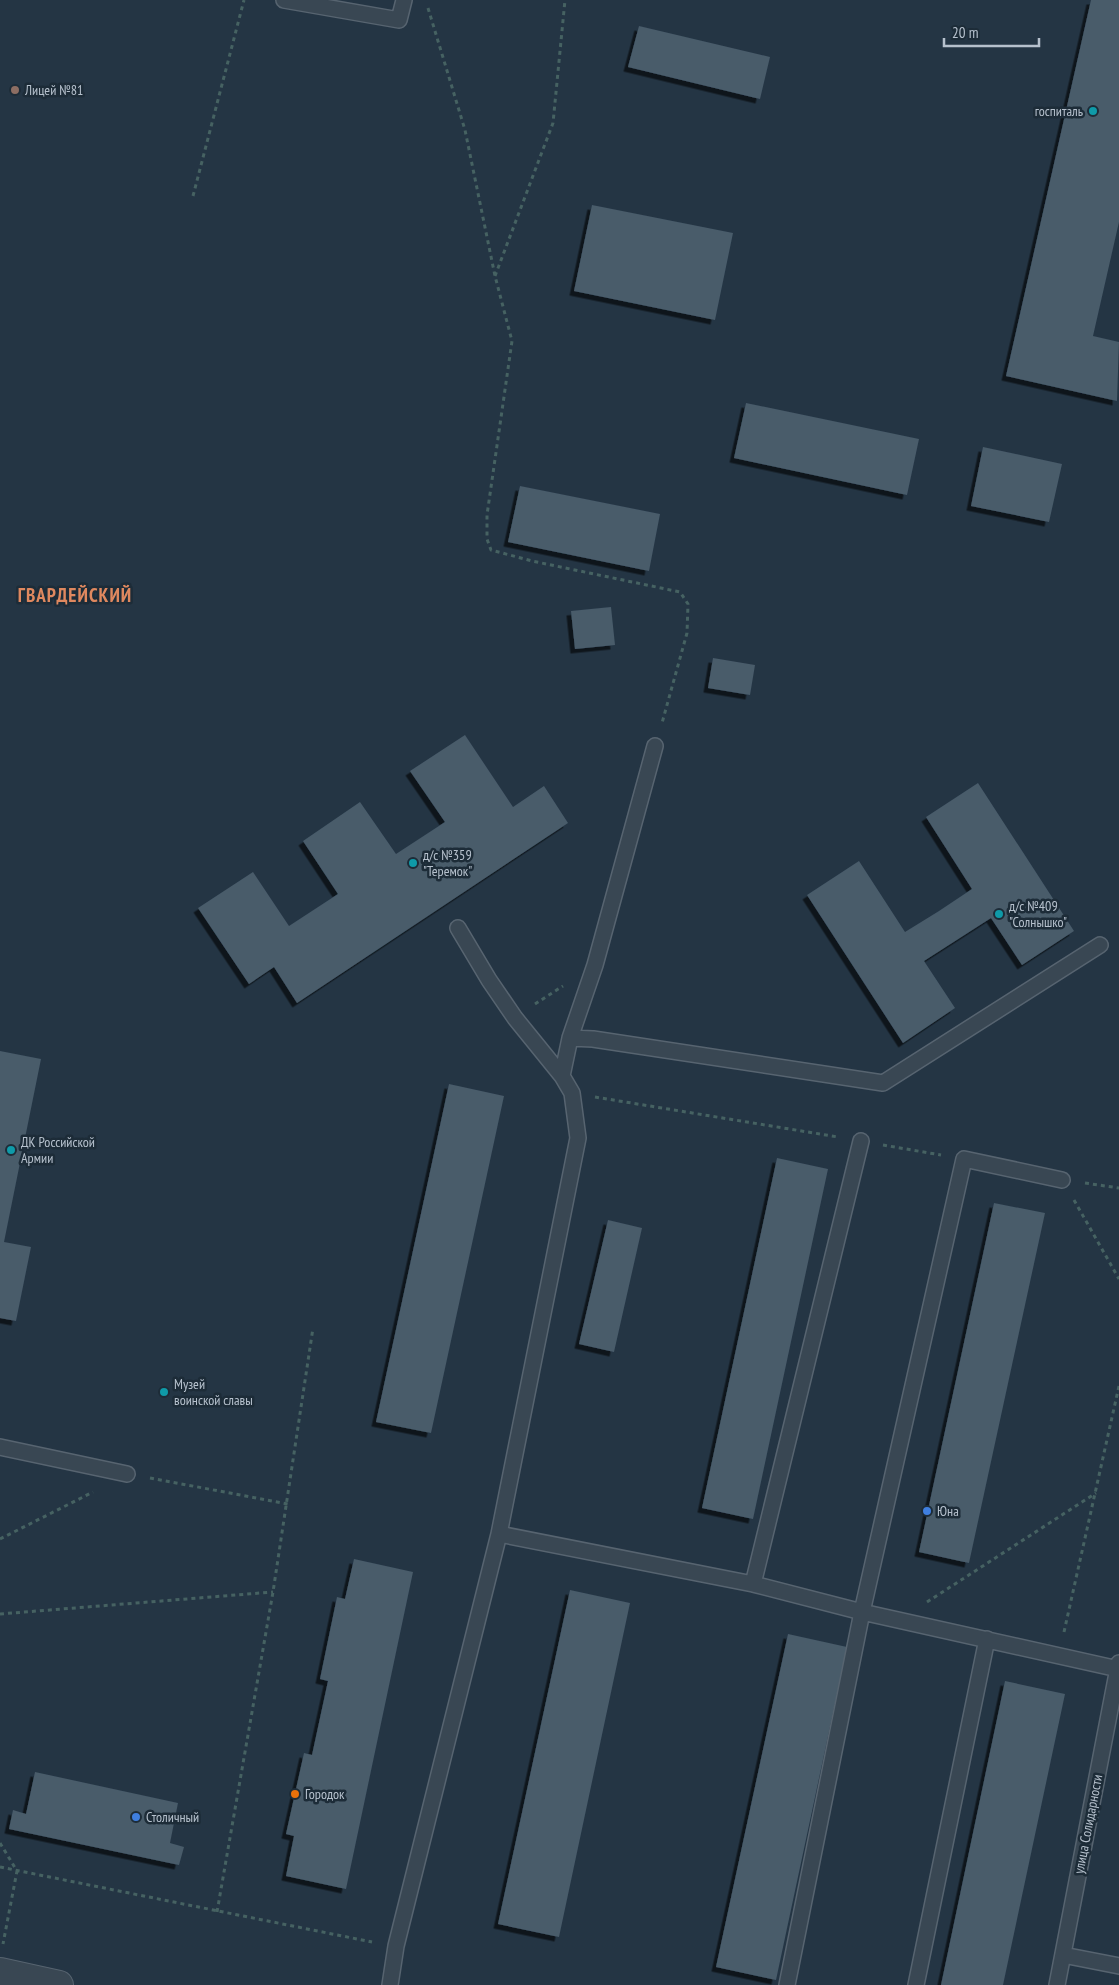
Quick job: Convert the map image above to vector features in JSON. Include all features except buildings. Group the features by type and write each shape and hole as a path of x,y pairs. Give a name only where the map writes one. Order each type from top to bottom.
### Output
{"street":[{"path":"1,1962 58,1985"}],"lane":[{"path":"284,0 398,20 404,0"},
{"path":"562,1076 570,1038 595,965 655,746"},
{"path":"390,1985 396,1946 499,1534 578,1138 572,1093 562,1076 515,1018 489,980 458,928"},
{"path":"570,1038 593,1039 882,1083 1100,945"},
{"path":"753,1584 861,1141"},
{"path":"788,1985 862,1612 964,1159 1062,1180"},
{"path":"0,1447 127,1474"},
{"path":"499,1534 753,1584 862,1612 1058,1655 1118,1666"},
{"path":"916,1985 987,1640"},
{"name":"улица Солидарности","path":"1057,1985 1118,1666"},
{"path":"1063,1955 1119,1966"}],"path":[{"path":"193,196 244,0"},
{"path":"426,0 465,130 495,276 512,341 487,516 487,539 491,550 532,561 680,592 688,604 687,633 655,746"},
{"path":"495,276 553,123 565,0"},
{"path":"515,1018 595,965"},
{"path":"572,1093 964,1159"},
{"path":"1062,1180 1119,1188"},
{"path":"1062,1180 1119,1279"},
{"path":"217,1912 288,1504 313,1328"},
{"path":"1058,1655 1097,1492 1119,1386"},
{"path":"0,1539 127,1474 288,1504"},
{"path":"900,1620 1097,1492"},
{"path":"0,1614 273,1592"},
{"path":"0,1843 17,1871 1,1962"},
{"path":"0,1867 217,1912 396,1946"}],"place":[{"name":"Лицей №81","path":"15,90"},
{"name":"госпиталь","path":"1093,111"},
{"name":"д/с №359 \"Теремок\"","path":"413,863"},
{"name":"д/с №409 \"Солнышко\"","path":"999,914"},
{"name":"ДК Российской Армии","path":"11,1150"},
{"name":"Музей воинской славы","path":"164,1392"},
{"name":"Юна","path":"927,1511"},
{"name":"Городок","path":"295,1794"},
{"name":"Столичный","path":"136,1817"}],"district":[{"name":"ГВАРДЕЙСКИЙ","path":"75,595"}]}
